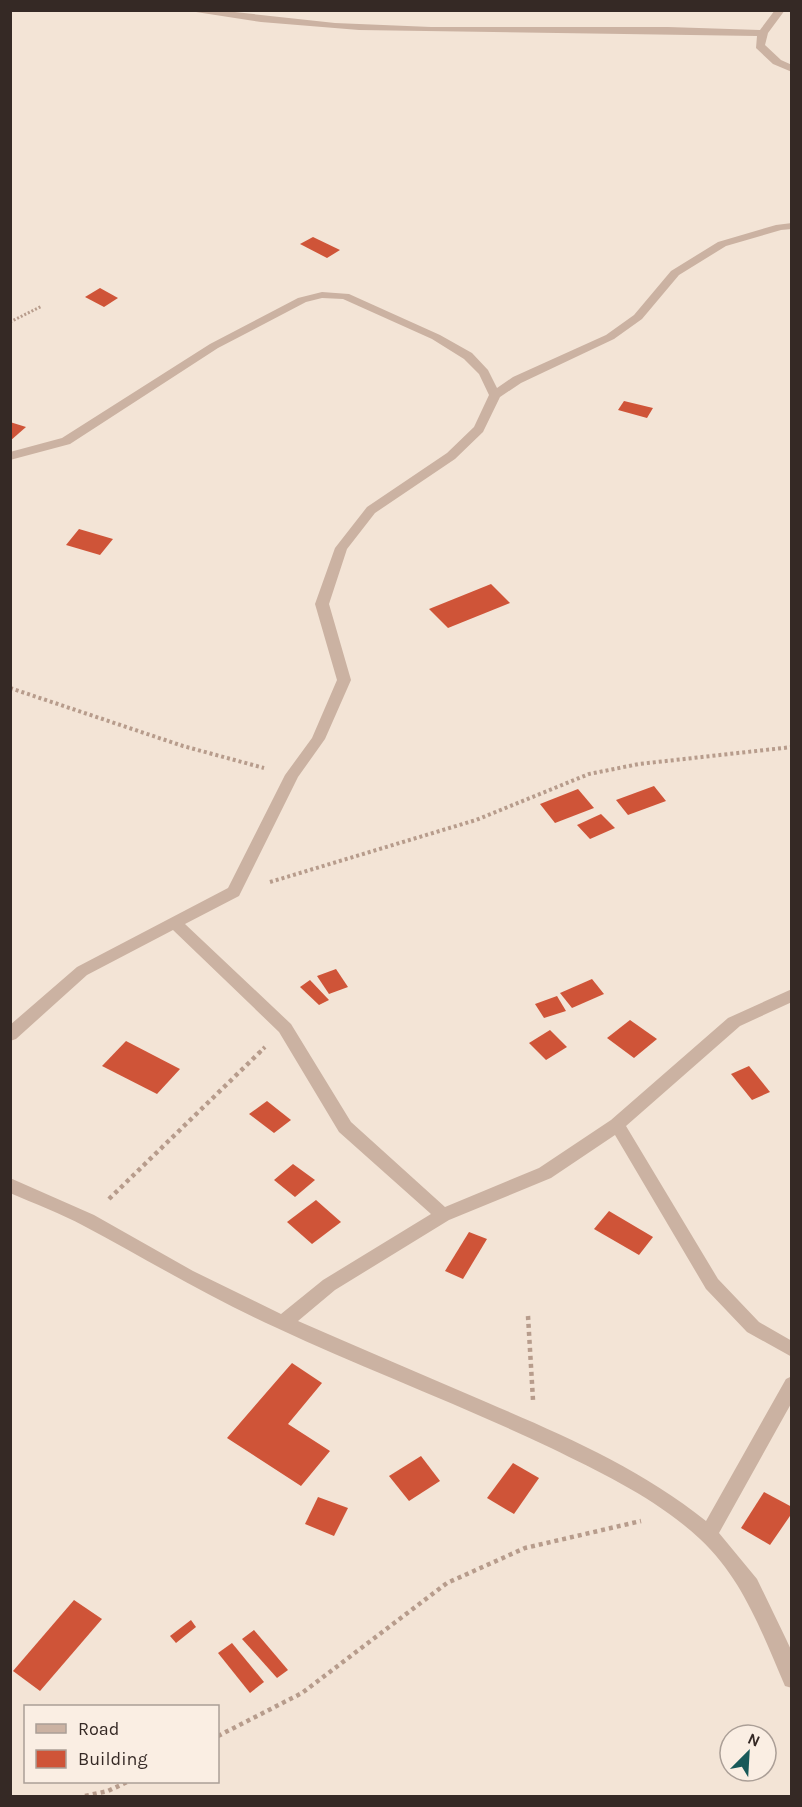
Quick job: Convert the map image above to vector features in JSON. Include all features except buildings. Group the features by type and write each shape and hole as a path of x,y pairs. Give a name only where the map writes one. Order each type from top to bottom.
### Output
{"street":[{"path":"188,10 382,28 519,31 690,29 762,33"},
{"path":"780,10 762,33 760,46 777,62 792,69"},
{"path":"10,1035 82,971 234,892 292,775 318,739 344,680 322,604 341,548 371,510 451,456 479,429 495,395 517,380 610,336 638,317 675,273 722,244 780,227 792,226"},
{"path":"10,456 66,441 214,346 302,300 322,295 345,297 436,338 468,356 484,373 495,395"},
{"path":"174,922 285,1028 345,1127 443,1215"},
{"path":"283,1323 329,1285 443,1215 545,1173 617,1125 734,1022 792,995"},
{"path":"617,1125 712,1284 753,1327 792,1350"},
{"path":"10,1185 88,1220 187,1276 283,1323 533,1431 619,1472 667,1501 708,1534 750,1585 779,1645 792,1679"},
{"path":"708,1534 792,1384"}],"path":[{"path":"10,322 42,306"},
{"path":"10,688 183,746 292,775"},
{"path":"234,892 361,856 504,809 586,774 634,763 740,755 792,747"},
{"path":"88,1220 285,1028"},
{"path":"528,1316 533,1431"},
{"path":"219,1736 302,1694 447,1583 525,1548 650,1519 667,1501"},
{"path":"85,1797 108,1791 125,1783"}]}
